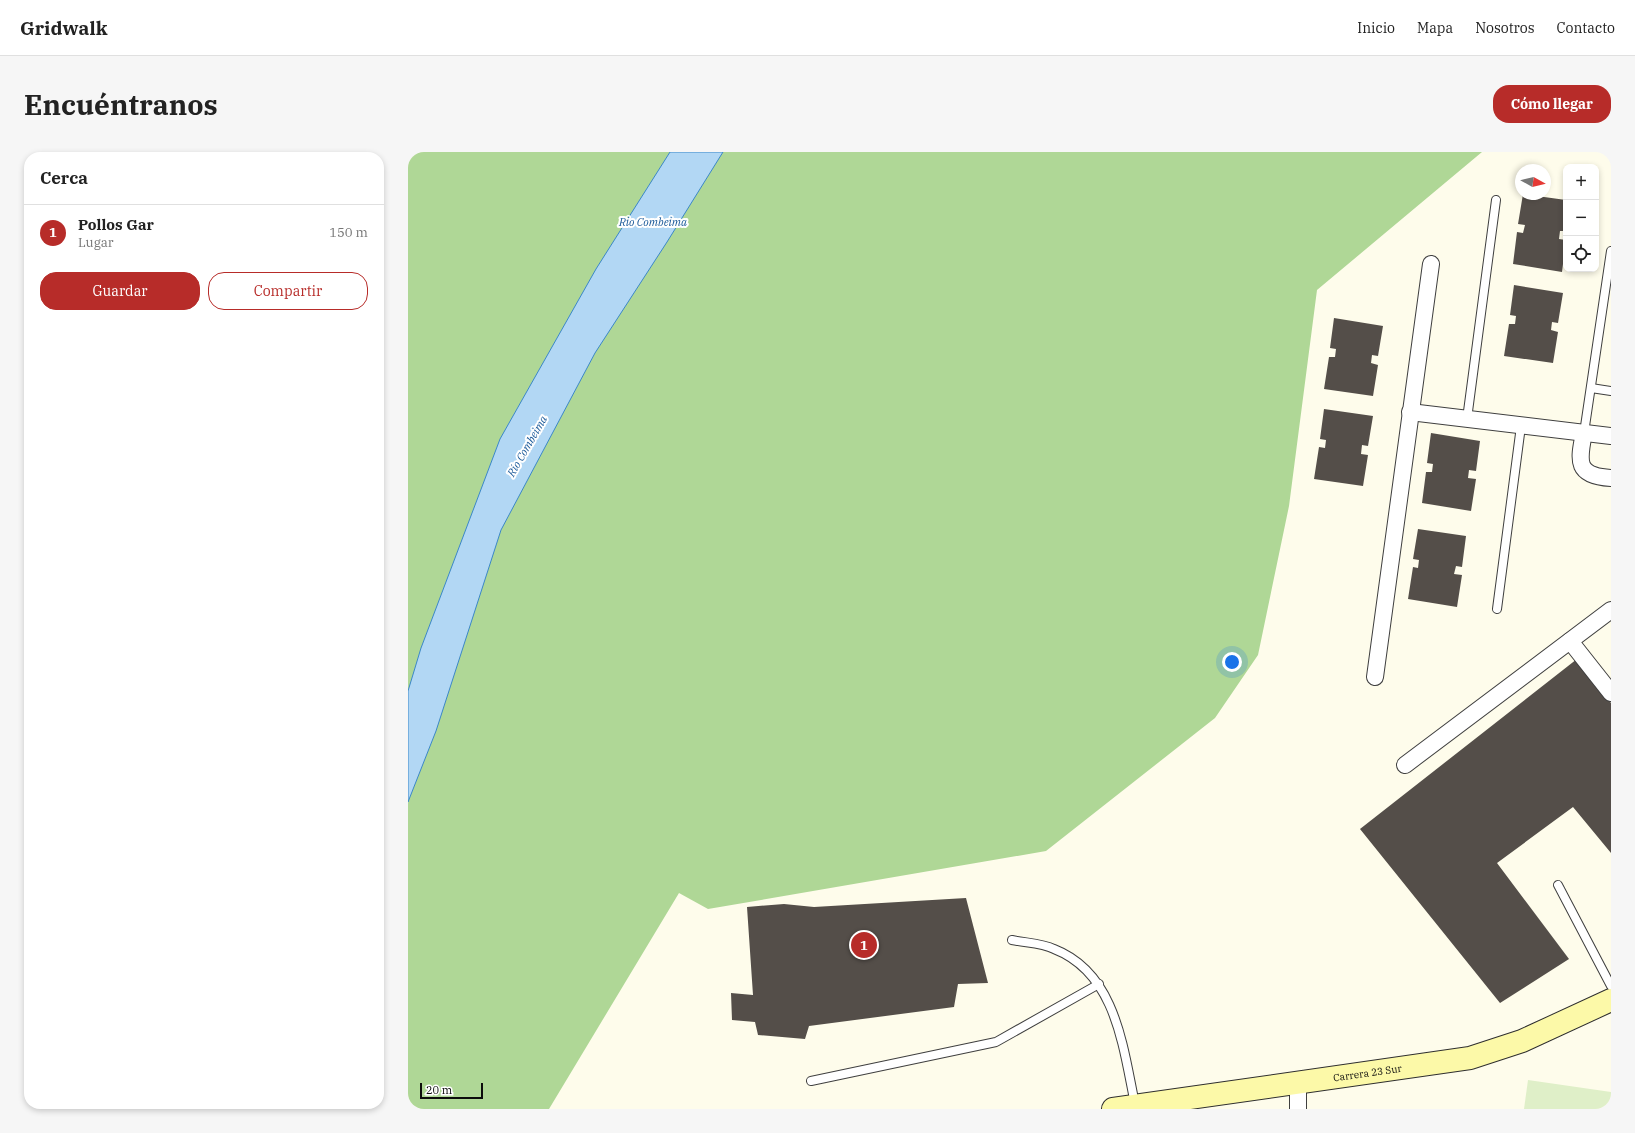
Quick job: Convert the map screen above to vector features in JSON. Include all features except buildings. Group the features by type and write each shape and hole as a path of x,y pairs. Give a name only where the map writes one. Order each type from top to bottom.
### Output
{"main road":[{"name":"Carrera 23 Sur","path":"1113,1109 1470,1058 1522,1041 1611,1000"}],"street":[{"path":"1375,677 1431,264"},
{"path":"1410,412 1611,436"},
{"path":"1584,433 1580,451 1580,462 1584,470 1592,476 1611,478"},
{"path":"1405,766 1611,610"},
{"path":"1570,641 1611,693"},
{"path":"1298,1083 1298,1109"}],"lane":[{"path":"1467,419 1496,200"},
{"path":"1584,433 1611,251"},
{"path":"1591,388 1611,391"},
{"path":"1498,609 1521,426"},
{"path":"1558,885 1611,986"},
{"path":"1012,940 1054,948 1060,951 1078,961 1099,984 1118,1025 1135,1106"},
{"path":"811,1081 996,1042 1099,984"}],"green space":[{"path":"408,152 1482,152 1317,290 1289,506 1258,655 1215,718 1046,851 708,909 679,893 549,1109 408,1109"},
{"path":"1528,1080 1611,1092 1611,1109 1524,1109"}],"water":[{"name":"Rio Combeima","path":"670,152 723,152 595,353 501,530 436,731 408,802 408,691 421,648 500,439 596,269"}],"place":[{"name":"Pollos Gar","path":"864,945"}],"water label":[{"name":"Río Combeima","path":"527,446"}]}
